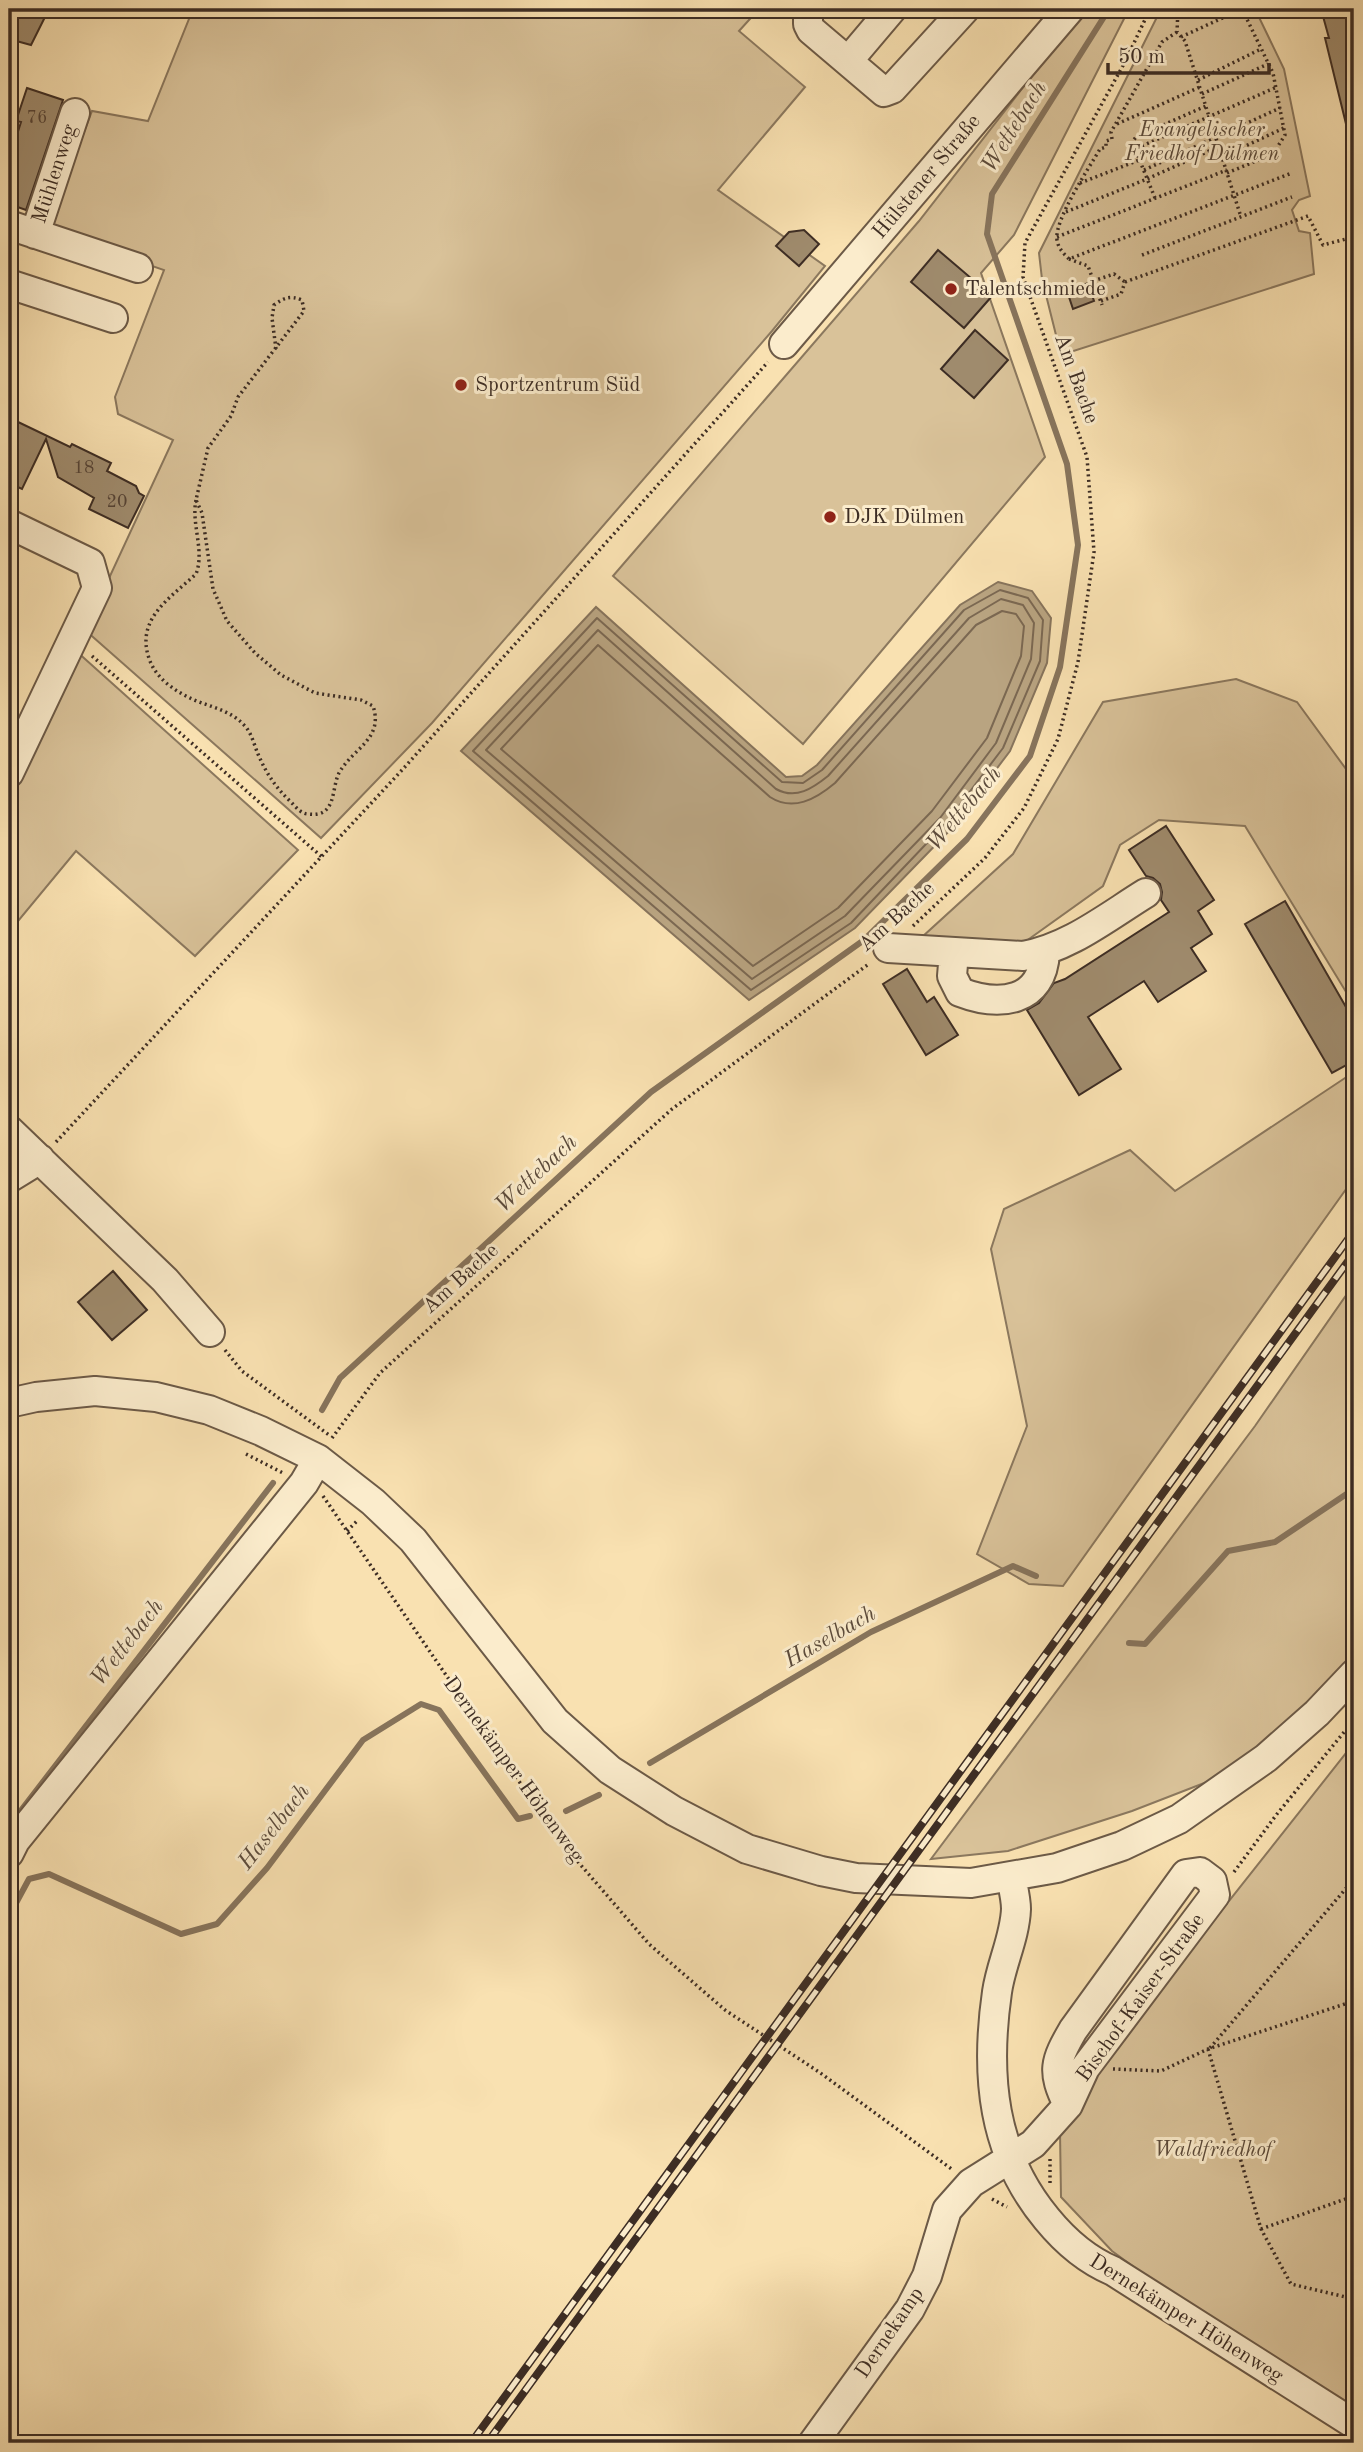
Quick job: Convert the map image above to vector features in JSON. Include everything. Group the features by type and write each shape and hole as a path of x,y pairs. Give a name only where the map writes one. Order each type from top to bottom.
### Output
{"street":[{"path":"810,9 808,24 811,30 884,92 892,89 965,9"},
{"path":"848,61 892,9"},
{"name":"Hülstener Straße","path":"784,344 1070,9"},
{"name":"Mühlenweg","path":"36,234 75,113"},
{"name":"Mühlenweg","path":"9,225 138,268"},
{"path":"9,284 113,317"},
{"path":"9,524 90,563 96,588 9,773"},
{"path":"888,948 1023,956 1045,952 1063,945 1146,894"},
{"path":"954,952 952,976 960,992 997,1001 1016,999 1030,989 1041,975 1045,952"},
{"path":"9,1130 165,1280 210,1332"},
{"path":"9,1178 40,1159"},
{"path":"9,1403 36,1397 95,1391 156,1397 209,1410 261,1430 325,1448 373,1502 413,1540 555,1721 610,1770 674,1811 747,1849 845,1876 971,1883 1057,1868 1122,1846 1179,1819 1266,1758 1317,1713 1354,1674"},
{"path":"9,1853 15,1840 304,1483 325,1448"},
{"path":"1069,2105 1057,2076 1059,2055 1073,2030 1186,1874 1200,1872 1212,1881 1215,1895"},
{"name":"Dernekämper Höhenweg","path":"1011,1877 1016,1909 997,1990 992,2084 999,2127 1009,2158 1030,2199 1056,2230 1092,2262 1113,2271 1354,2424"},
{"name":"Bischof-Kaiser-Straße","path":"1009,2158 1033,2144 1069,2105 1085,2068 1215,1895"},
{"name":"Dernekamp","path":"813,2443 910,2309 927,2276 947,2210 971,2183 1009,2158"}],"path":[{"name":"Am Bache","path":"325,1448 380,1373 672,1109 810,1009 888,948 985,858 1024,808 1058,739 1078,662 1094,552 1087,457 1023,277 1025,243 1125,62 1150,9"},
{"path":"1178,9 1177,32 1185,41 1241,217"},
{"path":"1178,17 1196,9"},
{"path":"1057,237 1273,155 1285,135 1277,87 1242,9 1181,37"},
{"path":"1125,282 1121,294 1102,303 1088,266 1069,259 1061,250 1057,237 1080,183 1100,149 1106,147 1106,141 1112,139 1111,132 1162,42 1177,32"},
{"path":"1198,80 1261,49"},
{"path":"1202,94 1268,64"},
{"path":"1116,124 1200,87"},
{"path":"1135,149 1277,87"},
{"path":"1155,198 1132,142 1136,137 1206,106"},
{"path":"1144,170 1280,108"},
{"path":"1222,157 1284,128"},
{"path":"1066,212 1219,146"},
{"path":"1080,183 1139,160"},
{"path":"1069,259 1293,173"},
{"path":"1142,255 1293,197"},
{"path":"1125,282 1308,216 1323,245 1354,237"},
{"path":"1093,281 1114,274 1125,282"},
{"path":"196,500 202,513 213,589 227,621 255,653 281,675 315,693 361,700 373,706 377,718 373,734 339,773 331,805 323,812 304,814 278,790 268,775 245,725 216,706 196,701 165,682 153,669 144,643 149,622 196,574 199,564 194,511 196,500 208,448 231,416 238,397 276,349 304,311 302,300 294,296 284,298 274,305 272,317 276,349"},
{"path":"40,1159 322,858 784,344"},
{"path":"72,638 322,858"},
{"name":"Dernekämper Höhenweg","path":"241,1451 304,1483 324,1497 560,1841 649,1944 725,2010 820,2072 998,2204 1011,2208 1030,2199"},
{"path":"1215,1895 1354,1720"},
{"path":"1208,2049 1354,1879"},
{"path":"1085,2068 1161,2071 1208,2049 1354,2001"},
{"path":"1208,2049 1261,2229 1291,2284 1354,2299"},
{"path":"1030,2199 1049,2190 1052,2171 1046,2130"},
{"path":"1261,2229 1354,2196"}],"green space":[{"name":"Sportzentrum Süd","path":"193,9 759,9 739,31 805,87 718,190 825,266 772,331 432,723 321,838 85,630 173,440 118,414 115,397 164,270 47,230 92,111 148,121"},
{"name":"DJK Dülmen","path":"1084,9 1129,9 1014,235 981,273 1045,457 803,744 613,576 919,221"},
{"name":"Evangelischer Friedhof Dülmen","path":"1161,9 1255,9 1284,69 1310,196 1299,200 1292,210 1299,231 1310,233 1314,274 1061,355 1042,279 1039,253"},
{"path":"75,650 298,850 195,956 76,851 9,932 9,791"},
{"path":"1236,679 1297,702 1354,780 1354,1005 1245,826 1159,820 1120,845 1103,886 1022,944 921,938 1013,854 1103,702"},
{"path":"1354,1072 1354,1178 1063,1586 1029,1584 977,1554 1027,1426 991,1249 1004,1209 1130,1150 1175,1191"},
{"path":"1354,1284 1354,1654 1328,1684 1265,1743 1217,1778 1132,1811 1008,1851 931,1859 1255,1426"},
{"name":"Waldfriedhof","path":"1354,1743 1354,2414 1224,2333 1112,2251 1061,2197 1060,2132 1100,2064"}],"water":[{"path":"998,582 1032,591 1051,618 1047,663 1010,751 952,828 855,928 749,1000 461,751 596,607 786,777 802,776 817,765 960,605"}],"building":[{"path":"19,9 49,9 31,45 9,39 9,10 17,12"},
{"path":"1321,9 1354,9 1354,131 1348,132 1325,38 1329,38"},
{"path":"27,88 63,100 26,210 9,204 9,160 21,122 16,121"},
{"path":"804,230 819,244 799,266 776,246 789,232"},
{"name":"Talentschmiede","path":"938,250 992,296 964,328 911,282"},
{"path":"1088,283 1094,301 1073,309 1067,291"},
{"path":"975,330 1008,360 974,398 941,369"},
{"path":"16,421 111,463 107,471 136,486 144,496 128,528 89,509 94,498 58,477 46,439 22,489 9,483 9,472 16,458 9,454 9,435"},
{"path":"1166,826 1214,900 1198,911 1212,934 1191,948 1206,971 1158,1002 1144,981 1088,1017 1121,1069 1079,1095 1027,1010 1039,1003 1054,983 1065,979 1169,912 1161,900 1160,884 1146,876 1129,850"},
{"path":"1285,901 1354,1021 1354,1061 1332,1073 1245,924"},
{"path":"907,969 927,1002 934,997 958,1035 926,1055 883,984"},
{"path":"113,1271 147,1310 112,1340 78,1302"}],"waterway":[{"name":"Wettebach","path":"322,1410 340,1378 651,1092 864,940 967,839 1030,756 1060,667 1078,545 1067,464 987,234 992,194 1109,9"},
{"name":"Wettebach","path":"9,1826 273,1483"},
{"name":"Haselbach","path":"1129,1643 1145,1644 1228,1551 1275,1542 1354,1489"},
{"name":"Haselbach","path":"650,1763 871,1632 1013,1566 1036,1576"},
{"name":"Haselbach","path":"9,1916 29,1879 49,1874 181,1934 217,1924 267,1868 363,1740 421,1704 439,1710 518,1819 530,1816"},
{"name":"Haselbach","path":"566,1811 599,1795"}],"railway":[{"path":"471,2443 1354,1231"},
{"path":"487,2443 1354,1253"}],"place":[{"name":"Talentschmiede","path":"951,289"},
{"name":"Sportzentrum Süd","path":"461,385"},
{"name":"DJK Dülmen","path":"830,517"}]}
